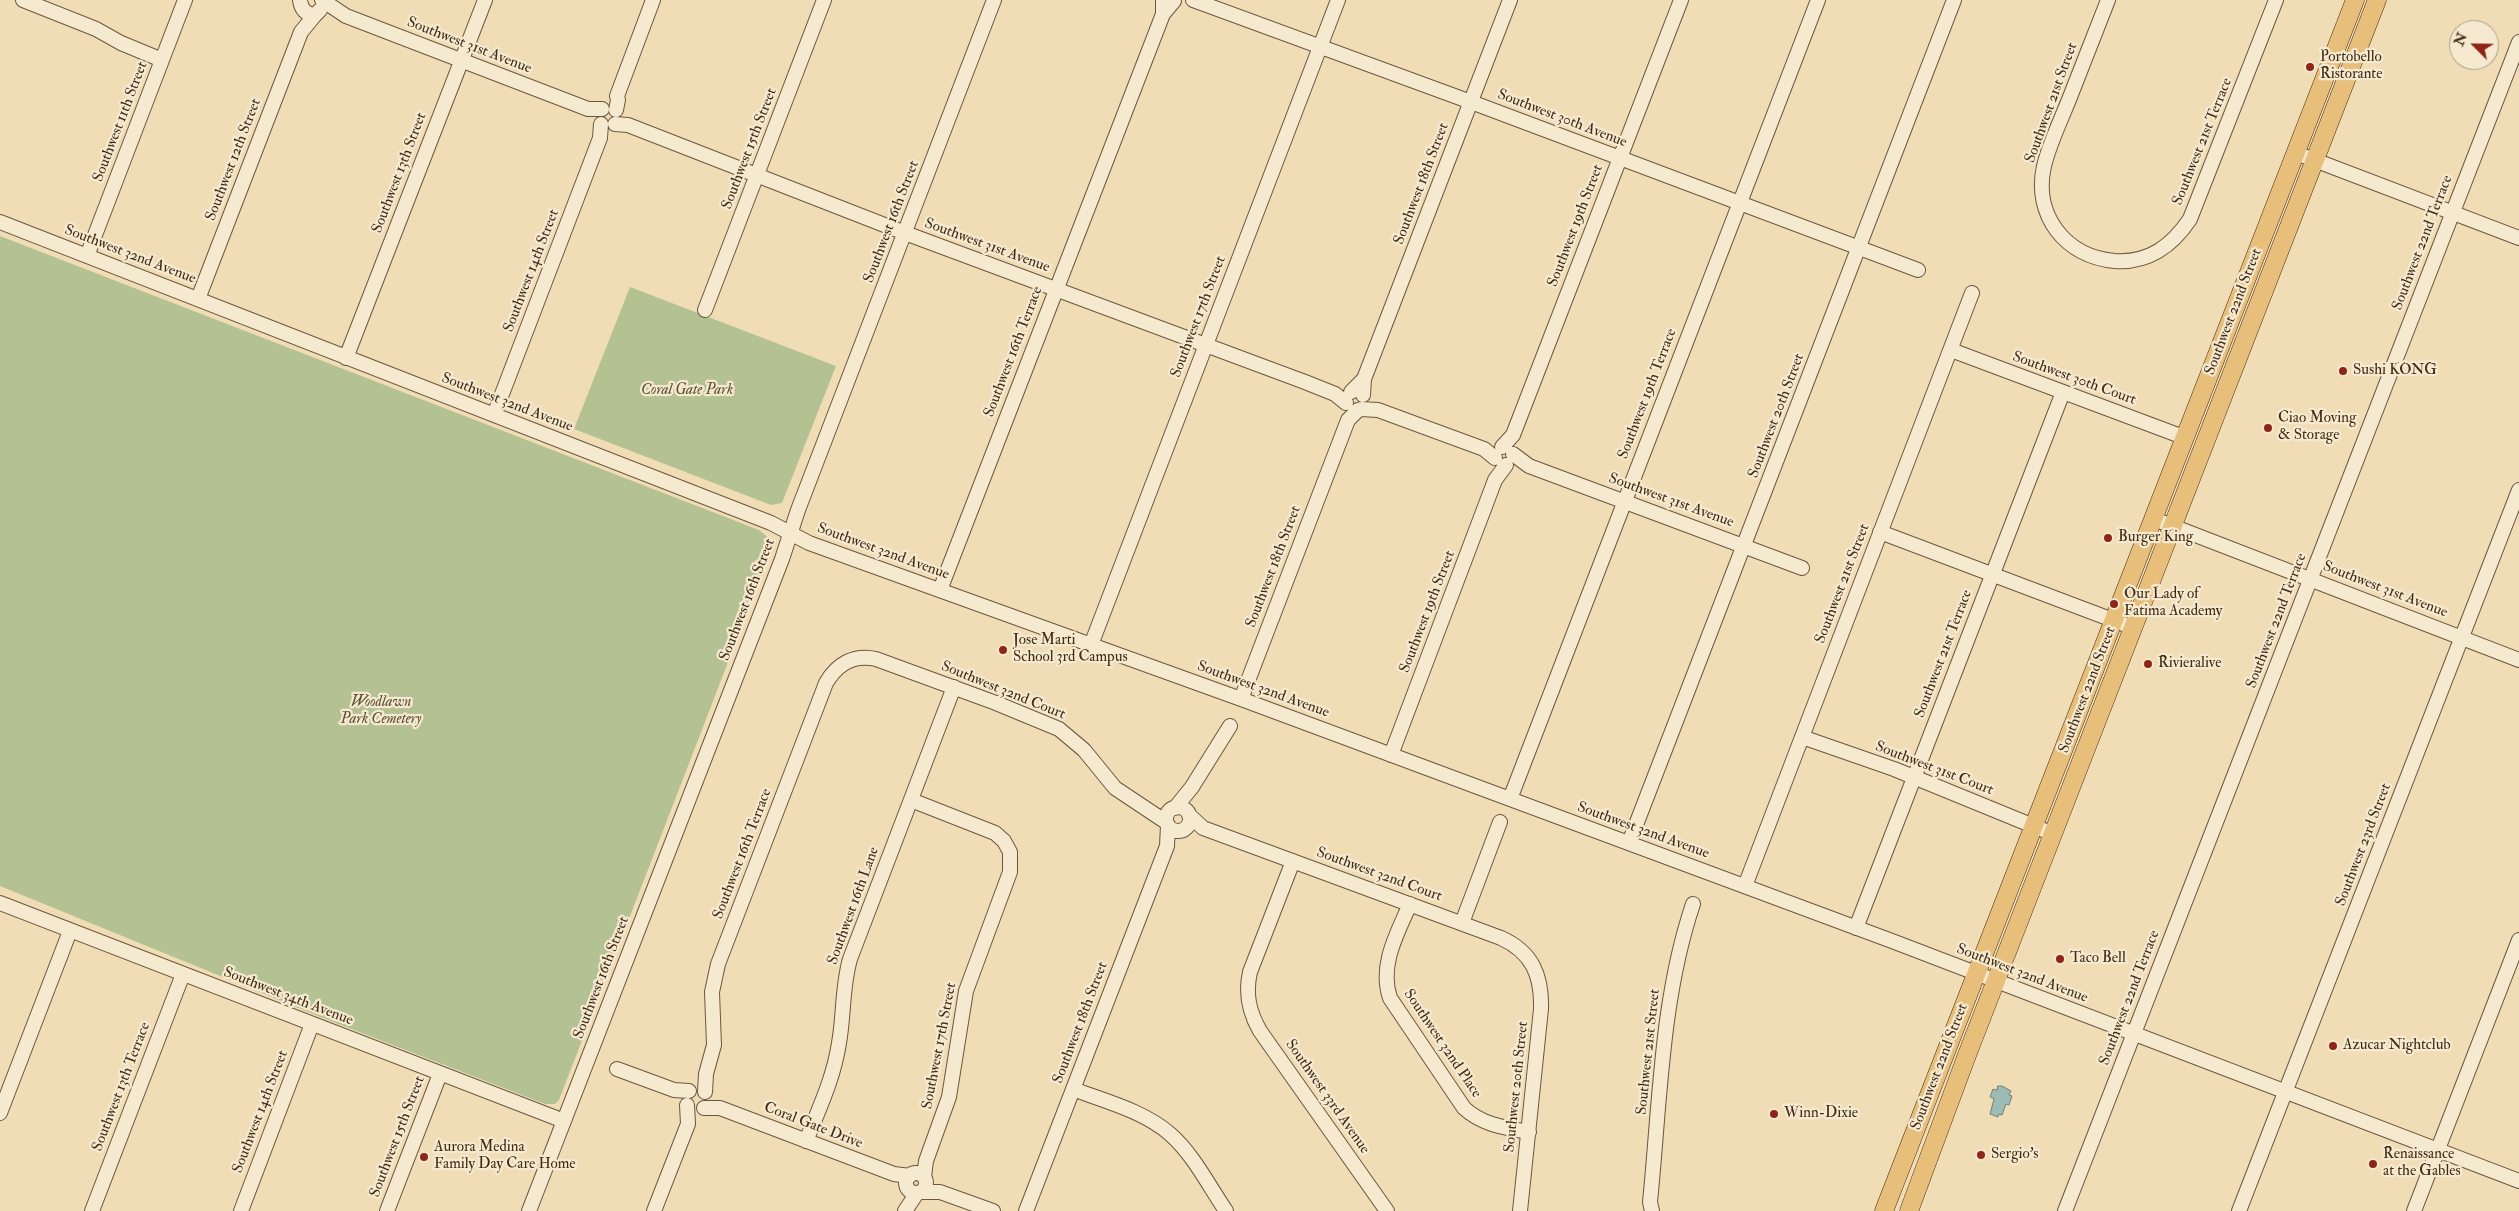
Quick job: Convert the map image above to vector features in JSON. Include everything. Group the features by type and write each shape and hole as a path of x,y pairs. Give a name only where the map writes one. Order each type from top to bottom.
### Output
{"main road":[{"name":"Southwest 22nd Street","path":"1884,1211 2355,0"},
{"name":"Southwest 22nd Street","path":"1910,1208 1996,981 2377,0"},
{"path":"2186,438 2205,445"},
{"path":"1892,1191 1910,1208"}],"street":[{"path":"23,0 96,29 121,43 162,60"},
{"name":"Southwest 11th Street","path":"87,256 185,0"},
{"name":"Southwest 13th Street","path":"346,358 484,0"},
{"path":"608,117 653,0"},
{"name":"Southwest 15th Street","path":"705,310 824,0"},
{"name":"Southwest 16th Street","path":"529,1211 791,533 994,0"},
{"name":"Southwest 30th Avenue","path":"1170,2 1193,0 1918,270"},
{"name":"Southwest 17th Street","path":"1091,644 1338,0"},
{"name":"Southwest 18th Street","path":"1241,698 1352,402 1364,379 1510,0"},
{"name":"Southwest 19th Street","path":"1391,755 1504,456 1681,0"},
{"name":"Southwest 19th Terrace","path":"1510,800 1818,0"},
{"name":"Southwest 20th Street","path":"1629,843 1954,0"},
{"name":"Southwest 21st Street","path":"2093,257 2064,241 2051,225 2044,203 2042,179 2047,156 2108,0"},
{"name":"Southwest 21st Terrace","path":"2093,257 2122,261 2142,259 2168,245 2184,228 2202,191 2276,0"},
{"name":"Southwest 16th Terrace","path":"940,590 1056,289 1170,2"},
{"name":"Southwest 31st Avenue","path":"299,3 307,13 319,7 338,13 905,233 1352,402 1504,456 1802,568"},
{"name":"Southwest 12th Street","path":"299,3 301,32"},
{"name":"Southwest 12th Street","path":"198,299 301,32 319,7"},
{"name":"Southwest 22nd Terrace","path":"2065,1211 2519,42"},
{"name":"Southwest 14th Street","path":"494,415 608,117"},
{"path":"2296,153 2519,238"},
{"name":"Southwest 32nd Avenue","path":"0,222 771,523 818,546 1241,698 1510,800 1745,886 2519,1181"},
{"name":"Southwest 21st Street","path":"1745,886 1972,293"},
{"name":"Southwest 30th Court","path":"1951,350 2186,438"},
{"name":"Southwest 21st Terrace","path":"1856,928 2063,392"},
{"name":"Southwest 23rd Street","path":"2239,1211 2519,490"},
{"name":"Southwest 31st Avenue","path":"2154,519 2519,660"},
{"path":"1880,532 2134,628"},
{"name":"Southwest 32nd Court","path":"851,660 863,657 876,659 1059,729 1084,750 1115,788 1131,801 1512,943 1525,953 1535,967"},
{"name":"Southwest 16th Terrace","path":"654,1211 688,1124 714,1045 712,992 718,964 826,683 834,671 851,660"},
{"name":"Southwest 16th Lane","path":"806,1141 835,1061 839,1043 844,984 850,960 954,688"},
{"path":"1178,819 1192,787 1230,726"},
{"name":"Southwest 31st Court","path":"1802,736 2053,834"},
{"name":"Southwest 17th Street","path":"906,1208 926,1161 949,1097 966,990 1007,884 1011,866 1010,852 1004,841 989,830 911,800"},
{"name":"Southwest 18th Street","path":"1026,1211 1178,819"},
{"path":"1462,923 1500,822"},
{"name":"Southwest 33rd Avenue","path":"1293,861 1250,972 1248,999 1252,1016 1260,1031 1387,1211"},
{"name":"Southwest 34th Avenue","path":"0,903 564,1121"},
{"name":"Southwest 32nd Place","path":"1410,904 1387,962 1386,979 1390,998 1464,1108 1476,1117 1492,1124 1529,1132"},
{"name":"Southwest 21st Street","path":"1650,1209 1671,993 1680,946 1694,904"},
{"path":"0,1113 7,1077 70,931"},
{"path":"2414,1211 2519,940"},
{"name":"Southwest 20th Street","path":"1520,1211 1541,1009 1540,987 1535,967"},
{"name":"Southwest 13th Terrace","path":"92,1211 183,974"},
{"name":"Southwest 14th Street","path":"241,1211 312,1024"},
{"name":"Coral Gate Drive","path":"617,1069 993,1211"},
{"name":"Southwest 15th Street","path":"387,1211 440,1074"},
{"path":"1073,1089 1142,1117 1169,1133 1182,1147 1226,1211"}],"green space":[{"name":"Woodlawn Park Cemetery","path":"0,236 759,530 769,538 771,551 559,1100 555,1104 545,1104 323,1018 0,886"},
{"name":"Coral Gate Park","path":"630,287 836,366 782,503 771,505 574,429"}],"water":[{"path":"1998,1086 2011,1091 2009,1095 2012,1096 2009,1105 2006,1104 2002,1115 1999,1114 1998,1117 1990,1114 1994,1099 1990,1097 1993,1089 1997,1090"}],"place":[{"name":"Portobello Ristorante","path":"2310,67"},
{"name":"Sushi KONG","path":"2343,371"},
{"name":"Ciao Moving & Storage","path":"2268,428"},
{"name":"Burger King","path":"2108,538"},
{"name":"Our Lady of Fatima Academy","path":"2114,604"},
{"name":"Jose Marti School 3rd Campus","path":"1003,650"},
{"name":"Rivieralive","path":"2148,664"},
{"name":"Taco Bell","path":"2060,959"},
{"name":"Azucar Nightclub","path":"2333,1046"},
{"name":"Winn-Dixie","path":"1774,1114"},
{"name":"Sergio's","path":"1981,1155"},
{"name":"Aurora Medina Family Day Care Home","path":"424,1157"},
{"name":"Renaissance at the Gables","path":"2373,1164"}]}
